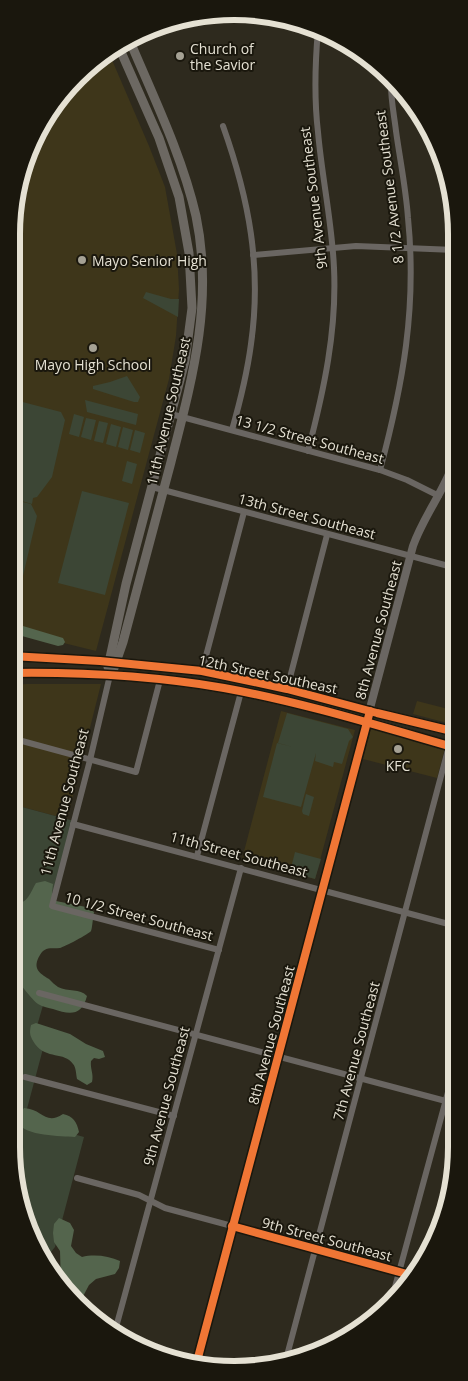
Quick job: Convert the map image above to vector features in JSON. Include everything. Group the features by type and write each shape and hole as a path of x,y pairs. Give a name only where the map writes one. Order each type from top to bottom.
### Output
{"main road":[{"name":"11th Avenue Southeast","path":"112,662 163,490 197,356 202,319 203,278 199,235 194,211 176,153 132,46"},
{"name":"11th Avenue Southeast","path":"110,675 126,584 185,361 191,320 191,278 184,214 174,177 121,52"},
{"name":"12th Street Southeast","path":"20,657 112,662 202,671 287,689 370,711 448,727"},
{"name":"12th Street Southeast","path":"20,673 110,675 241,692 367,723 448,746"}],"street":[{"name":"9th Avenue Southeast","path":"308,450 321,400 331,344 334,300 333,248 316,112 315,79 318,37"},
{"name":"8 1/2 Avenue Southeast","path":"380,470 394,413 407,341 411,296 411,248 392,90"},
{"path":"223,126 234,157 247,208 254,255 255,304 252,340 247,372 232,430"},
{"path":"254,255 368,246 448,250"},
{"name":"13 1/2 Street Southeast","path":"171,414 380,470 408,480 439,496"},
{"name":"8th Avenue Southeast","path":"198,1358 410,556 422,523 448,480"},
{"name":"13th Street Southeast","path":"152,488 448,566"},
{"path":"202,671 244,512"},
{"path":"287,689 328,535"},
{"name":"11th Avenue Southeast","path":"52,906 110,675"},
{"path":"20,741 136,772 160,680"},
{"path":"197,856 241,692"},
{"name":"7th Avenue Southeast","path":"287,1354 405,913 448,764"},
{"name":"11th Street Southeast","path":"74,824 448,924"},
{"name":"9th Avenue Southeast","path":"116,1326 242,868"},
{"name":"10 1/2 Street Southeast","path":"52,906 219,950"},
{"path":"39,993 446,1101"},
{"path":"25,1077 174,1116"},
{"path":"395,1288 448,1093"},
{"name":"9th Street Southeast","path":"78,1178 140,1195 165,1208 406,1274"}],"shaded area":[{"name":"Mayo High School","path":"111,59 165,187 177,254 179,289 176,336 169,379 96,651 20,632 20,220 27,179 42,139 56,115 73,93 93,73"},
{"path":"20,684 101,684 67,819 20,806"},
{"path":"417,701 448,709 448,723 413,714"},
{"path":"281,711 355,730 315,879 242,859"},
{"path":"371,728 445,748 437,778 363,759"}],"green space":[{"path":"146,292 171,299 179,299 178,317 143,298"},
{"path":"127,376 140,397 138,402 93,389 93,386"},
{"path":"85,400 138,414 136,425 87,412"},
{"path":"20,401 61,412 65,420 52,477 37,497 33,498 32,504 20,501"},
{"path":"74,414 84,417 79,437 69,434"},
{"path":"86,418 96,420 91,440 81,437"},
{"path":"99,421 108,423 103,443 94,441"},
{"path":"111,424 121,427 116,447 106,444"},
{"path":"123,427 133,430 128,450 118,447"},
{"path":"135,430 145,433 140,453 130,450"},
{"path":"127,461 137,464 132,484 122,481"},
{"path":"82,491 129,503 105,595 58,583"},
{"path":"20,501 31,504 37,516 23,576 20,580"},
{"path":"20,623 23,626 63,638 65,642 63,645 58,646 20,635"},
{"path":"287,713 348,729 353,737 349,741 342,764 334,762 333,767 315,761 316,753 301,807 263,797 277,743 293,747 278,743"},
{"path":"306,794 314,797 309,816 303,814 302,811"},
{"path":"20,806 74,821 28,990 46,995 37,1026 48,1030 24,1120 84,1137 55,1247 49,1254 36,1229 27,1202 20,1161"},
{"path":"295,852 321,859 315,879 290,872"},
{"path":"45,881 53,884 52,893 56,901 86,907 94,912 91,931 60,948 44,950 37,963 38,970 58,987 81,992 87,996 82,1007 74,1012 65,1012 38,1004 20,984 20,903 27,899 36,883"},
{"path":"36,1023 70,1034 86,1044 103,1051 105,1057 94,1058 91,1061 92,1082 87,1085 77,1079 75,1067 69,1060 45,1052 35,1044 30,1031 31,1025"},
{"path":"24,1108 36,1111 48,1118 63,1114 74,1120 79,1132 75,1137 28,1131 20,1125 20,1114"},
{"path":"59,1218 70,1223 74,1230 71,1246 82,1257 101,1256 120,1261 119,1268 115,1274 96,1279 89,1285 82,1297 61,1272 60,1251 54,1242 54,1224"}],"cycle path":[{"path":"20,657 100,661 202,671 287,689 448,730"},
{"path":"20,673 118,676 171,680 224,688 311,707 448,746"},
{"path":"198,1358 370,711"},
{"path":"232,1226 406,1274"}],"place":[{"name":"Church of the Savior","path":"180,56"},
{"name":"Mayo Senior High","path":"82,260"},
{"name":"Mayo High School","path":"93,348"},
{"name":"KFC","path":"398,749"}]}
